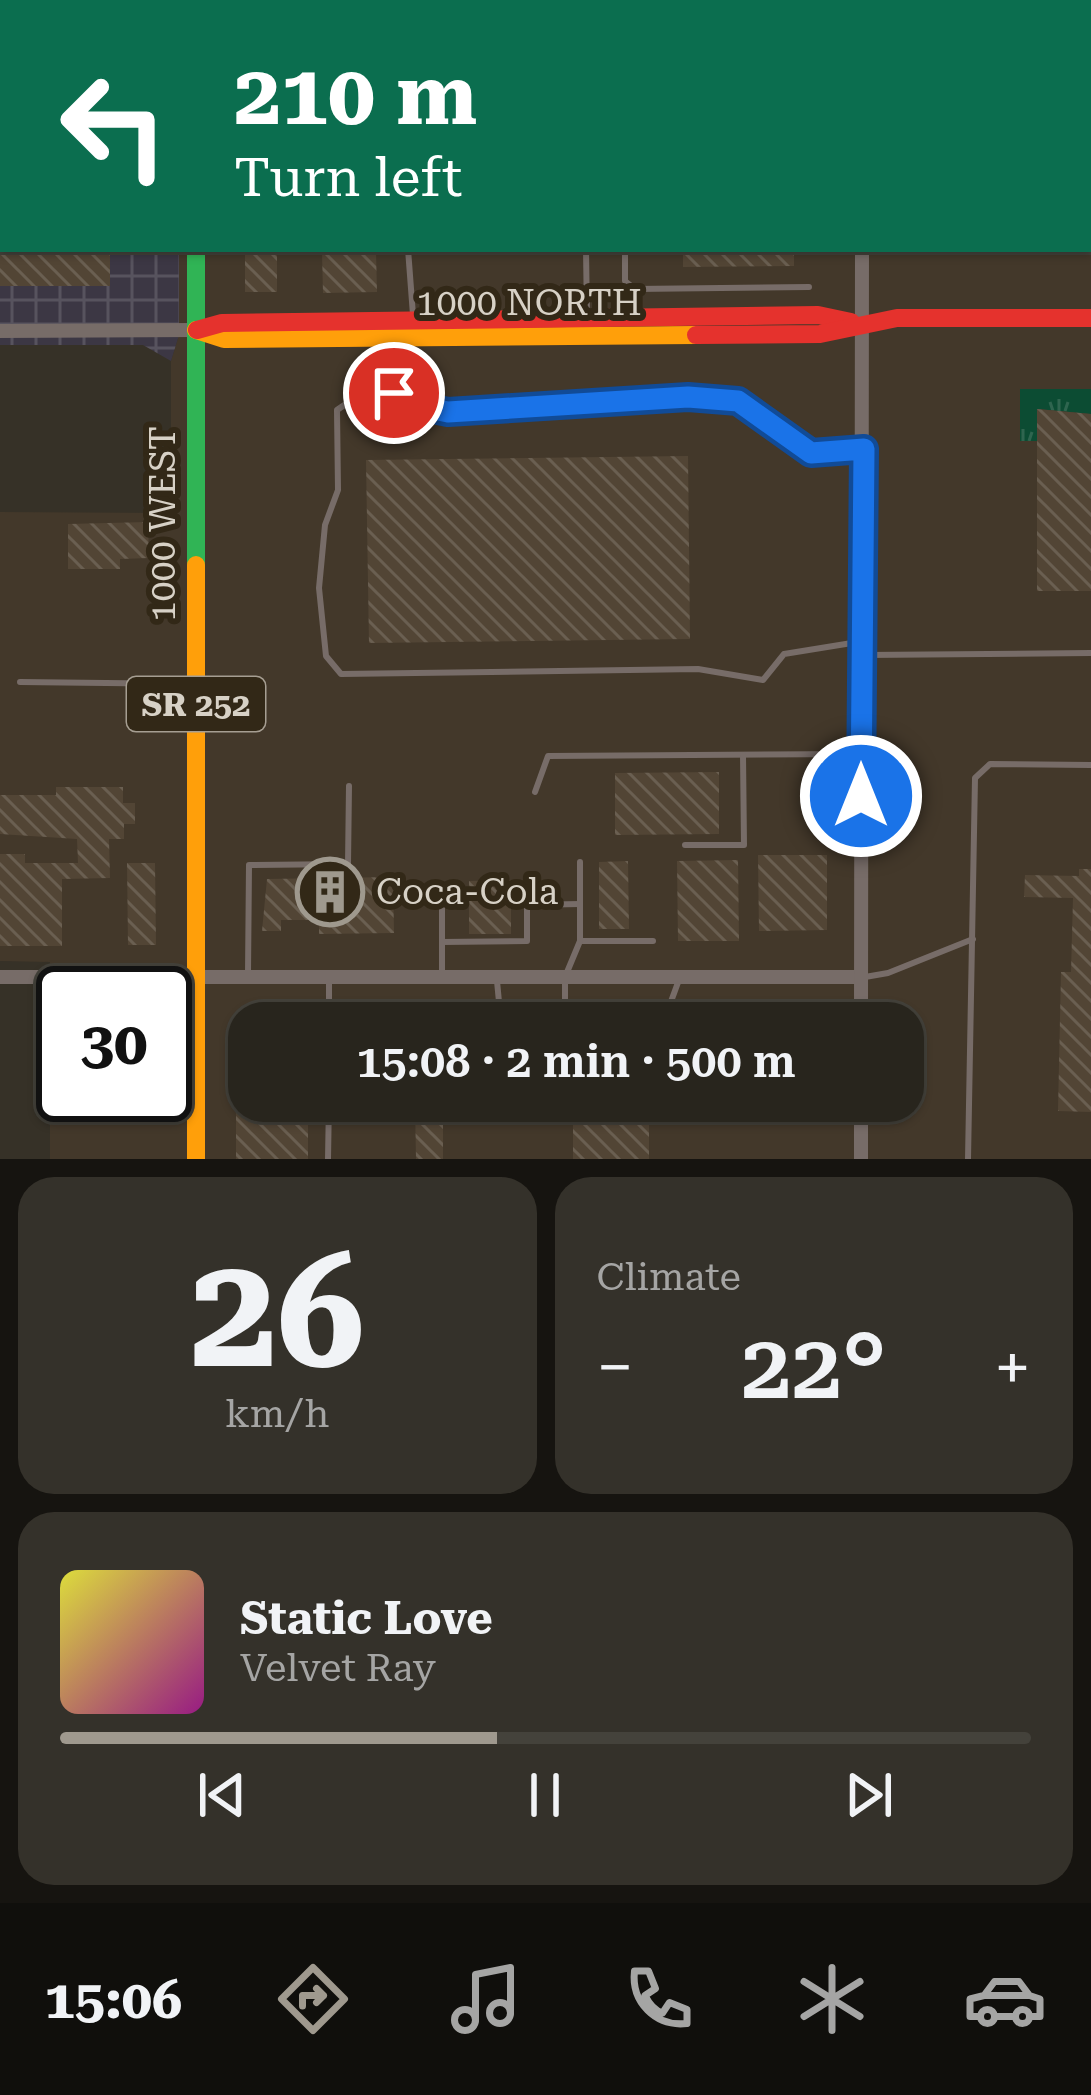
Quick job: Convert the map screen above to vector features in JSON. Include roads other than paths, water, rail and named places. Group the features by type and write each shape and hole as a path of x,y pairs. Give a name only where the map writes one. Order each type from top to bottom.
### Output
{"street":[{"name":"1000 WEST","path":"196,252 196,1159"},
{"path":"861,1002 862,252"},
{"name":"1000 NORTH","path":"0,331 196,330 222,323 413,319 818,316 862,323"},
{"name":"1000 NORTH","path":"196,330 224,339 820,334 897,318 1091,318"},
{"path":"0,977 861,977"},
{"path":"861,1122 861,1159"}],"lane":[{"path":"409,252 413,319"},
{"path":"586,252 587,318"},
{"path":"625,252 625,281 635,289 809,287"},
{"path":"864,449 811,453 738,401 688,397 448,412 418,406 394,393 353,398 338,410 338,490 325,524 320,588 326,656 341,674 698,669 763,680 784,654 862,648 1091,653"},
{"path":"20,682 196,684"},
{"path":"535,792 548,756 861,754"},
{"path":"685,845 744,845 743,755"},
{"path":"968,1159 975,778 990,764 1091,765"},
{"path":"248,977 249,865 348,864 349,786"},
{"path":"565,1002 565,977 580,941 580,862"},
{"path":"442,886 442,977"},
{"path":"442,942 527,941 527,905 580,904"},
{"path":"861,977 888,973 973,939"},
{"path":"580,941 653,941"},
{"path":"329,977 329,1002"},
{"path":"497,977 499,1002"},
{"path":"672,1002 680,977"},
{"path":"328,1159 329,1122"}],"place":[{"name":"Coca-Cola","path":"330,892"}]}
